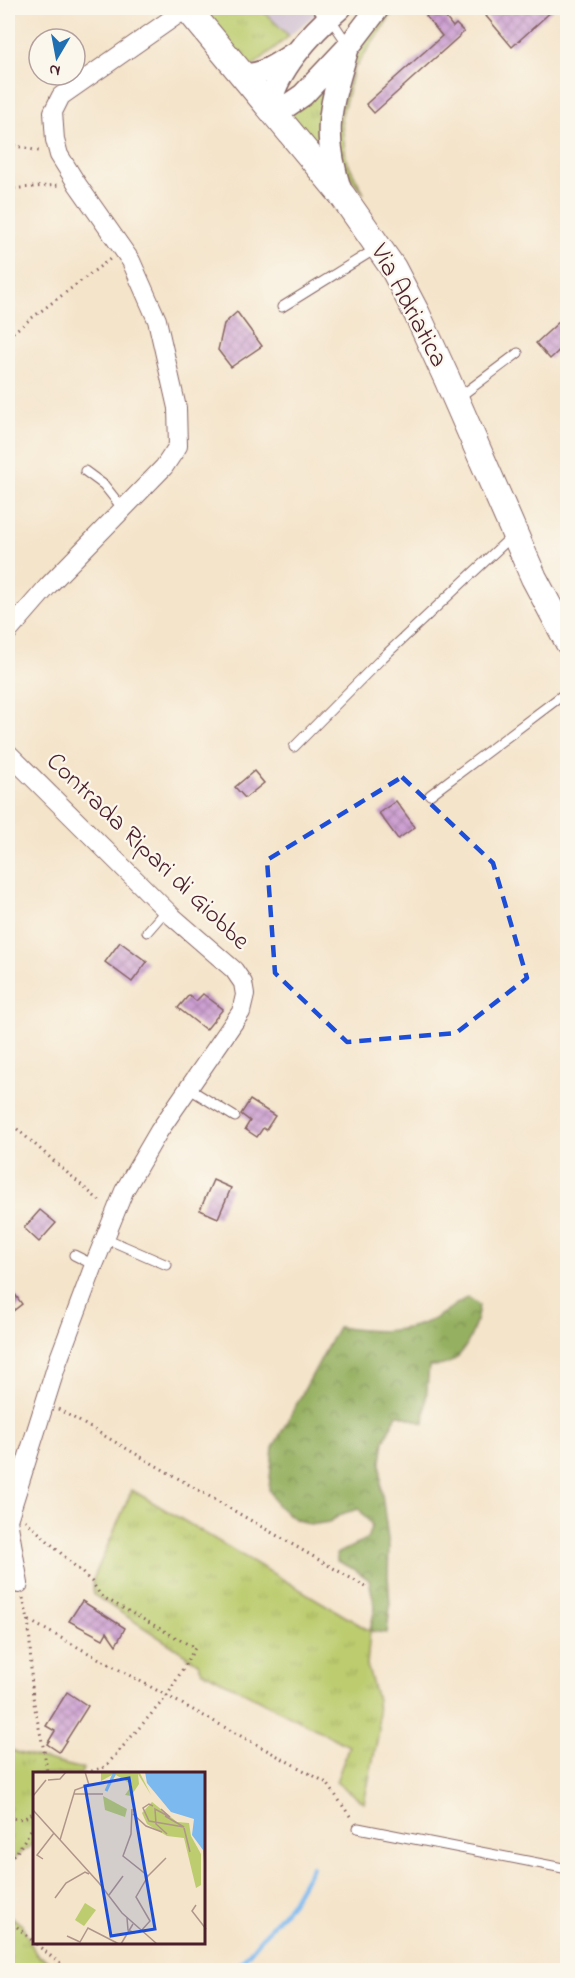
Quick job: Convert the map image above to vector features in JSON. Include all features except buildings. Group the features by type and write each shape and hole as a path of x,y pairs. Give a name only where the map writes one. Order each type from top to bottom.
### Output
{"main road":[{"name":"Via Adriatica","path":"187,8 342,195 393,268 456,399 534,578 567,642"}],"street":[{"path":"8,632 48,586 164,467 178,446 177,408 156,320 124,249 76,184 59,155 55,140 53,112 61,96 187,8"},
{"path":"328,11 296,52 273,94 270,108 278,110 292,104 309,89 349,45 378,8"},
{"path":"342,195 333,169 329,131 334,95 349,45"},
{"path":"296,52 298,58 307,66 318,69 330,65"},
{"path":"242,74 249,75 266,69 296,52"},
{"name":"Contrada Ripari di Giobbe","path":"8,753 166,910 234,970 243,983 245,995 241,1012 159,1131 124,1191 94,1265 45,1401 12,1518 19,1584"}],"lane":[{"path":"328,11 349,45"},
{"path":"282,307 380,247"},
{"path":"456,399 518,352"},
{"path":"85,471 104,485 123,509"},
{"path":"294,747 380,660 514,534"},
{"path":"430,795 567,691"},
{"path":"147,932 166,910"},
{"path":"188,1088 235,1117"},
{"path":"105,1238 167,1265"},
{"path":"74,1255 94,1265"},
{"path":"358,1828 567,1869"}],"path":[{"path":"8,144 59,155"},
{"path":"8,189 76,184"},
{"path":"8,336 124,249"},
{"path":"8,1121 115,1214"},
{"path":"45,1401 366,1587"},
{"path":"12,1518 92,1582 101,1596 195,1648 167,1696 105,1767 89,1772"},
{"path":"19,1584 28,1620 32,1687 48,1772"},
{"path":"28,1620 327,1783 358,1828"},
{"path":"8,1816 16,1820 27,1818 33,1813"},
{"path":"8,1859 17,1852 33,1827"},
{"path":"8,1919 33,1941"},
{"path":"37,1945 68,1971"}],"highlighted area":[{"path":"402,777 493,863 527,978 456,1033 347,1042 275,973 267,860"}],"shaded area":[{"path":"199,8 323,8 249,69"}],"green space":[{"path":"214,8 260,8 289,36 249,69 205,15"},
{"path":"388,8 396,8 354,69 341,118 346,159 364,194 343,168 333,130 356,56"},
{"path":"328,75 323,157 288,113"},
{"path":"468,1297 479,1305 473,1331 464,1349 451,1362 429,1366 424,1423 397,1414 384,1441 381,1486 389,1547 390,1606 387,1633 370,1631 375,1608 369,1580 354,1569 337,1561 337,1554 367,1539 372,1525 359,1509 344,1513 329,1522 310,1525 293,1518 277,1505 269,1489 273,1448 338,1327 374,1331 409,1328 432,1320"},
{"path":"132,1490 370,1631 367,1665 377,1700 379,1731 364,1803 336,1782 349,1746 202,1671 198,1663 94,1595 92,1582"},
{"path":"8,1748 18,1753 83,1769 82,1772 33,1772 33,1844 8,1863"},
{"path":"8,1914 22,1925 36,1954 63,1970 8,1970"}],"waterway":[{"path":"235,1970 292,1902 312,1867"}]}
